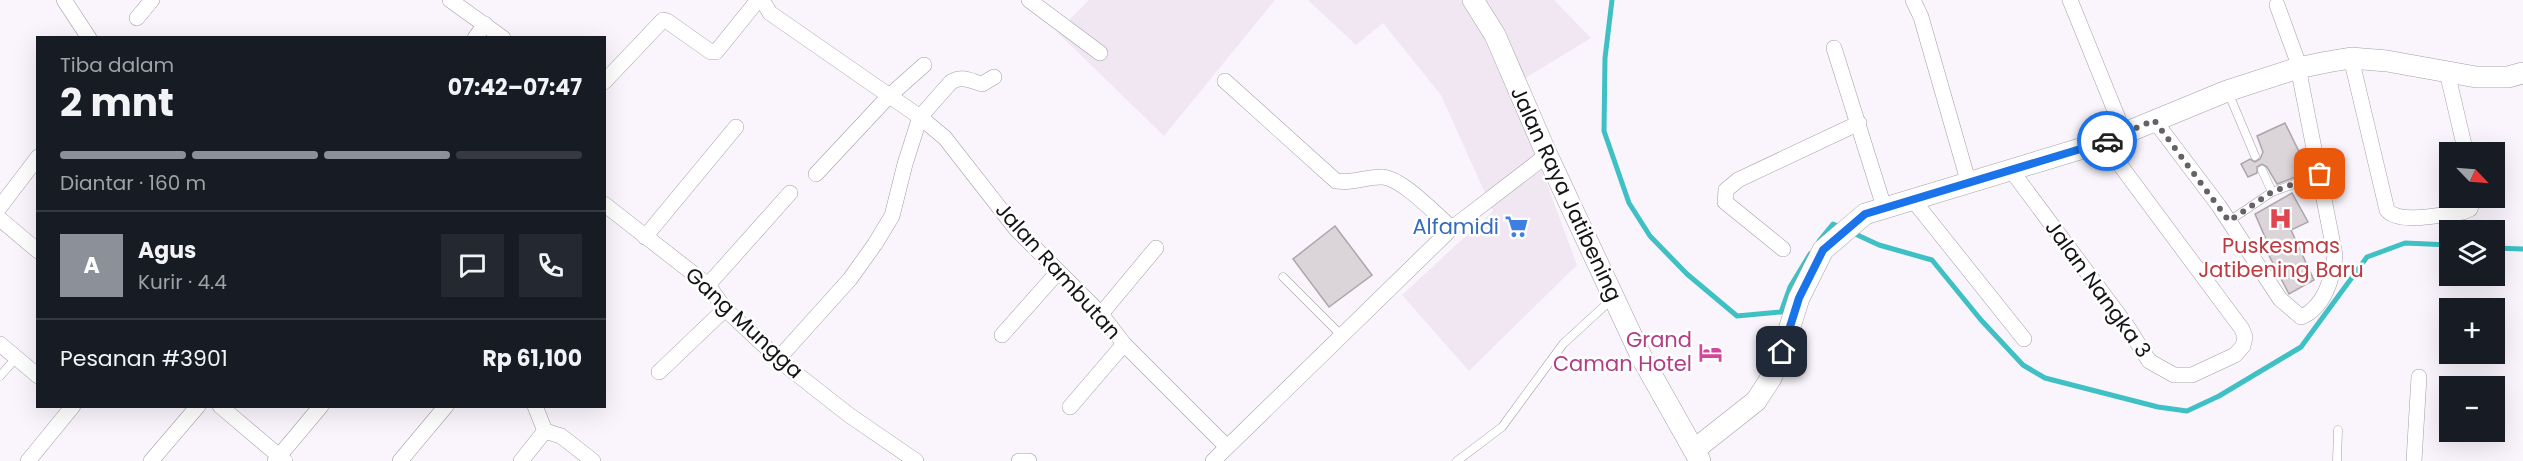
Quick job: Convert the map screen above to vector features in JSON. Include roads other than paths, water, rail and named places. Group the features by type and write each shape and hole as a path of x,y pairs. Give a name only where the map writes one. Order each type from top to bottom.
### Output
{"street":[{"path":"64,0 88,36"},
{"path":"137,18 152,0"},
{"path":"450,0 500,36"},
{"path":"606,80 663,20 711,52 716,52 760,0"},
{"name":"Jalan Rambutan","path":"760,0 770,13 920,117 945,138 977,176 1016,230 1101,314 1124,345 1227,447"},
{"path":"1029,0 1100,52"},
{"name":"Jalan Raya Jatibening","path":"1473,0 1495,35 1546,155 1642,358 1697,456"},
{"path":"1913,0 1921,17 1969,184"},
{"path":"2070,0 2124,134"},
{"path":"2154,120 2229,221 2280,299 2301,317 2309,314 2325,293 2334,273 2332,236 2298,68 2277,5"},
{"path":"476,36 485,24"},
{"path":"1834,48 1859,123 1874,210"},
{"path":"2351,58 2387,210 2391,216 2402,219 2463,212 2470,208"},
{"path":"1697,456 1756,401 1771,378 1799,298 1823,250 1874,210 1969,184 2103,142 2227,91 2298,68 2351,58 2387,61 2476,77 2508,77 2523,73"},
{"path":"816,174 888,97 924,65"},
{"path":"2447,72 2453,88 2464,142"},
{"path":"778,359 850,279 892,216 920,117 951,82 958,78 982,84 994,77"},
{"path":"1225,81 1336,181 1383,177 1395,179 1452,228"},
{"path":"1783,249 1725,202 1726,190 1748,175 1859,123"},
{"path":"645,237 736,127"},
{"name":"Jalan Nangka 3","path":"2011,170 2127,326 2149,361 2174,375 2184,375 2205,370 2235,355 2243,346 2245,337 2242,329 2103,142"},
{"path":"1213,461 1452,228 1546,155"},
{"path":"0,207 9,198 5,196 36,159"},
{"path":"708,285 790,193"},
{"path":"1913,200 2024,339"},
{"name":"Gang Mungga","path":"606,206 708,285 725,309 778,359 849,415 916,461"},
{"path":"2,225 36,250"},
{"path":"1101,314 1156,248"},
{"path":"1002,335 1058,272"},
{"path":"659,372 725,309"},
{"path":"0,344 36,374"},
{"path":"1070,407 1124,345"},
{"path":"2414,461 2419,377"},
{"path":"28,461 71,408"},
{"path":"151,461 196,408"},
{"path":"222,408 280,459 319,408"},
{"path":"400,461 444,408"},
{"path":"536,408 545,431"},
{"path":"521,461 545,431"},
{"path":"545,431 561,436 593,461"},
{"path":"1019,461 1029,461"}],"lane":[{"path":"2227,91 2255,156"},
{"path":"2262,171 2272,192"},
{"path":"2229,221 2272,192 2320,174"},
{"path":"1283,277 1343,336"},
{"path":"1457,461 1502,427 1563,344 1613,298"},
{"path":"0,376 16,358"},
{"path":"2337,461 2338,430"}],"waterway":[{"path":"1612,0 1605,58 1604,131 1629,203 1650,236 1687,274 1737,316 1781,312 1790,287 1810,254"},
{"path":"1819,241 1833,224 1842,228"},
{"path":"1851,232 1879,245 1932,260 1981,320 2023,365 2045,378 2158,407 2187,411 2219,396 2301,347 2367,257 2405,243 2439,245"},
{"path":"2505,248 2523,249"}],"place":[{"name":"Puskesmas Jatibening Baru","path":"2281,218"},
{"name":"Alfamidi","path":"1517,227"},
{"name":"Grand Caman Hotel","path":"1710,352"}]}
